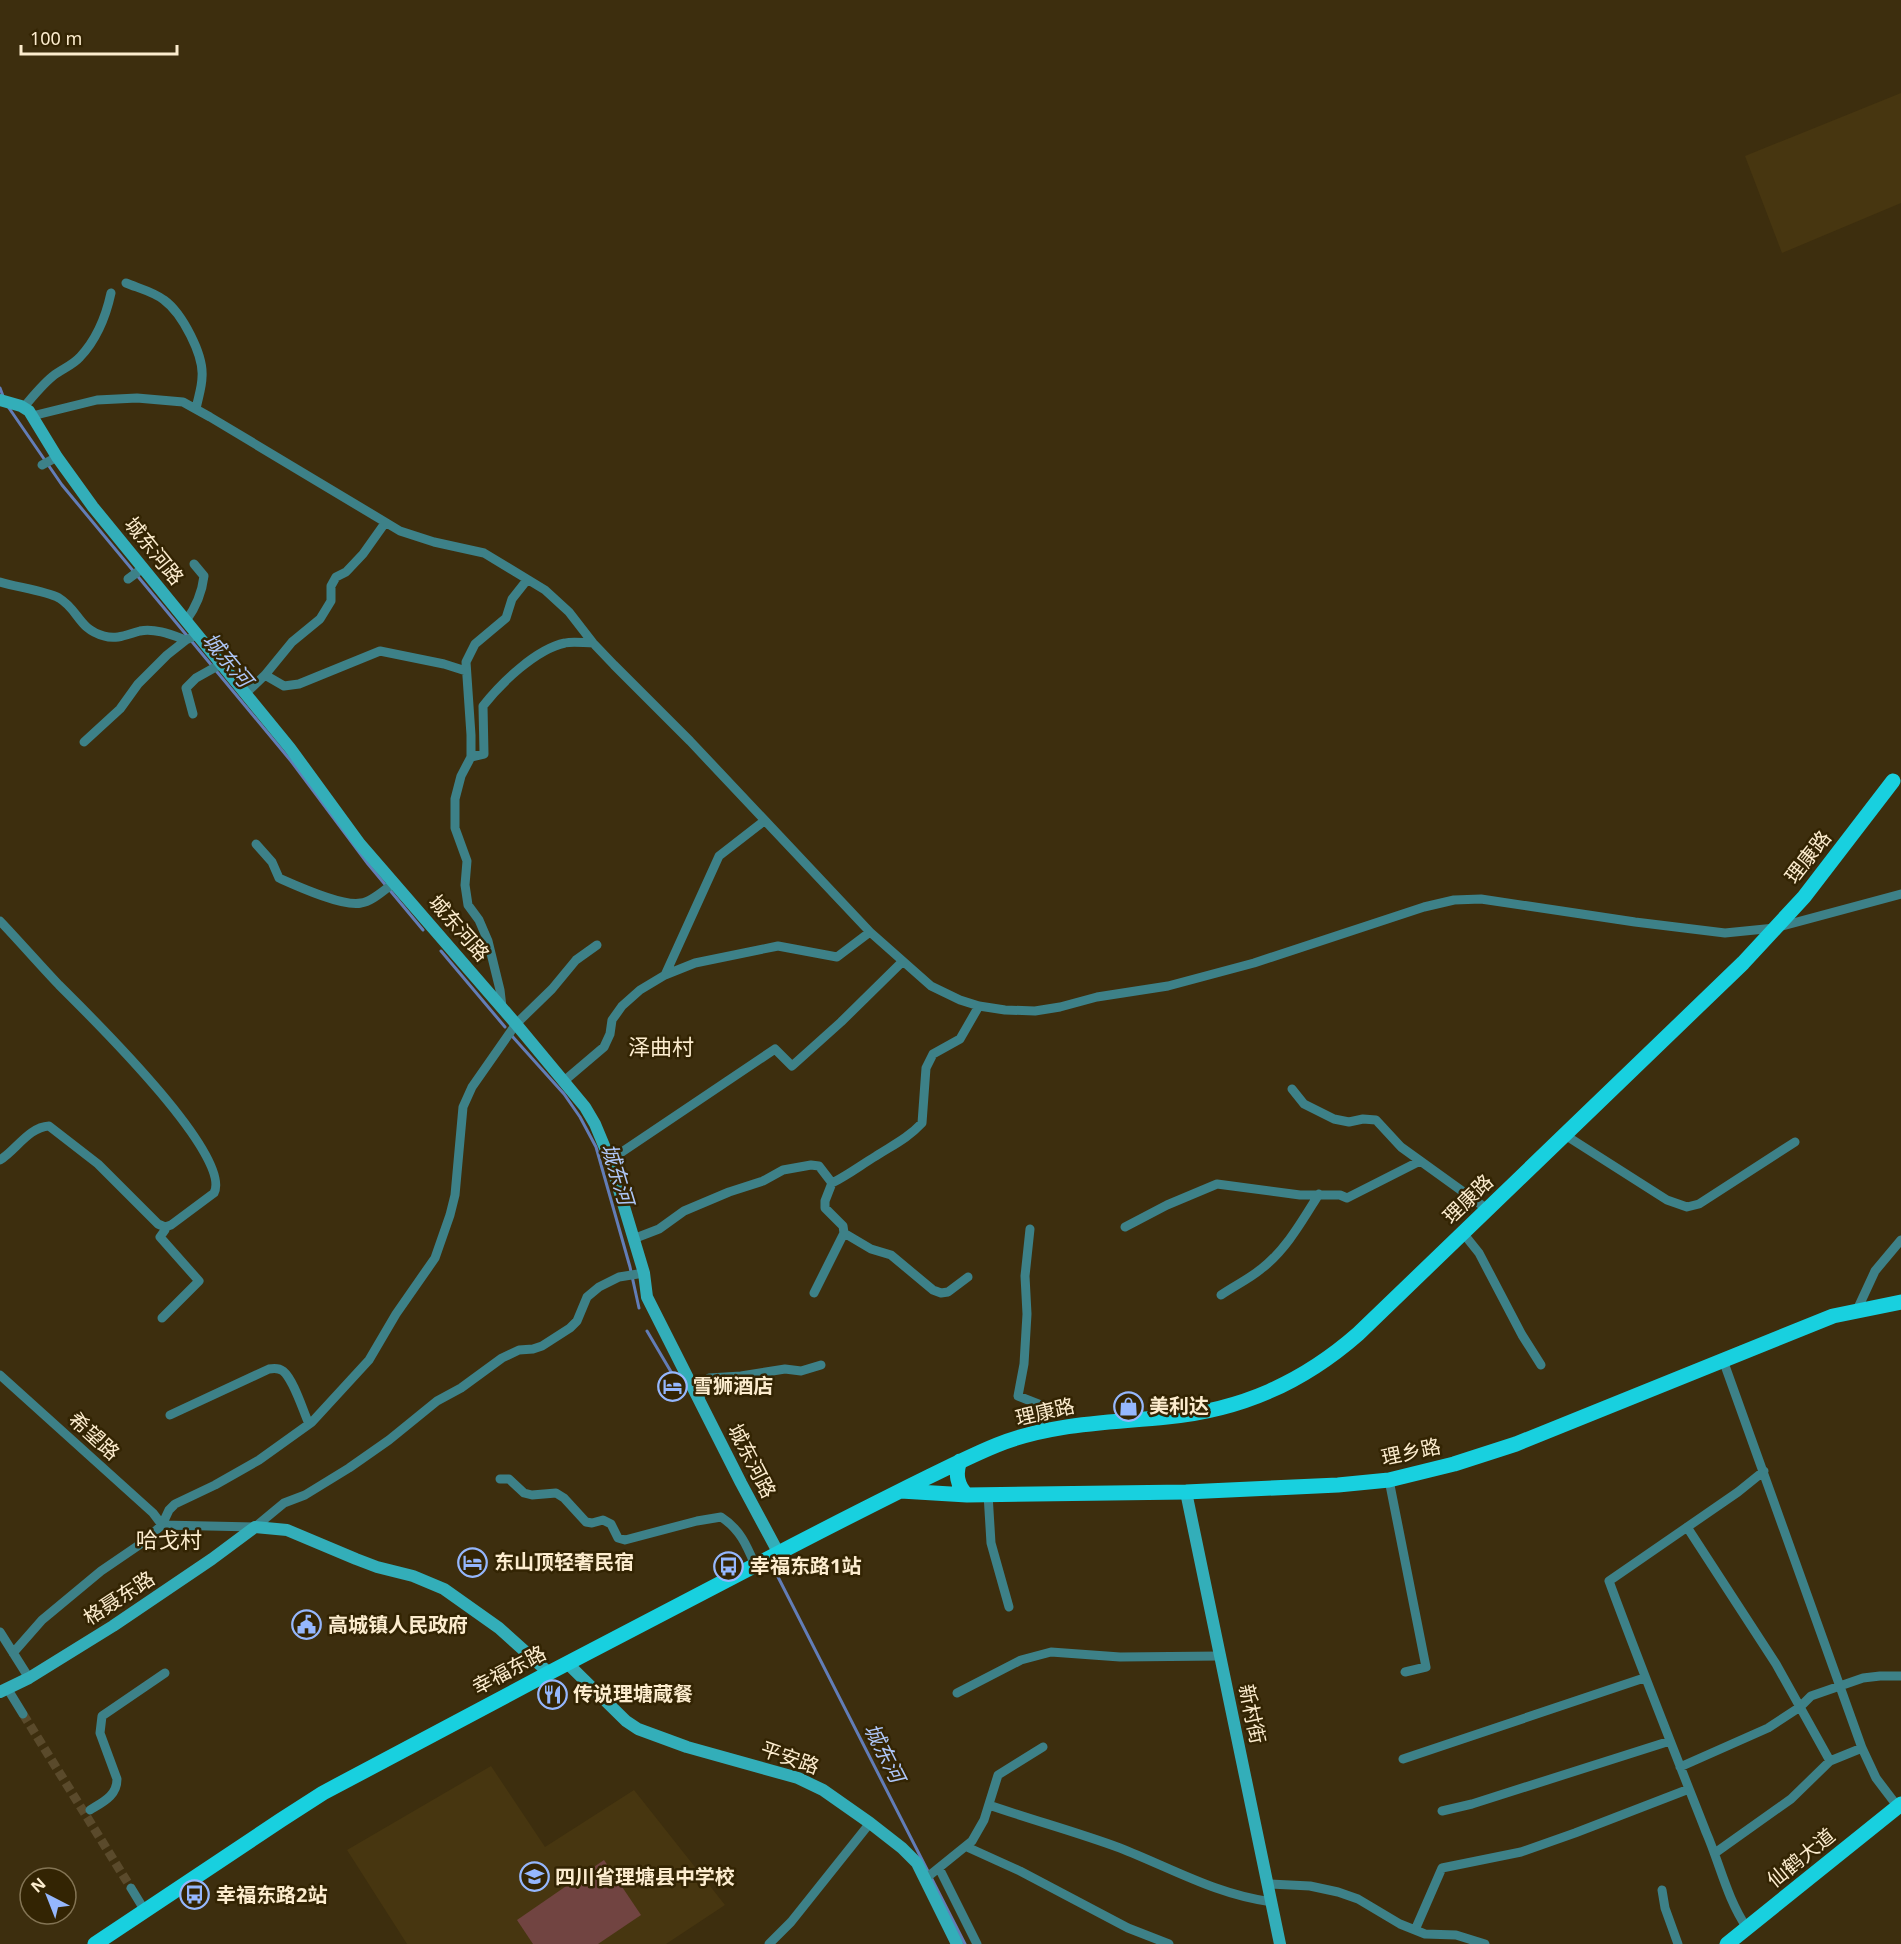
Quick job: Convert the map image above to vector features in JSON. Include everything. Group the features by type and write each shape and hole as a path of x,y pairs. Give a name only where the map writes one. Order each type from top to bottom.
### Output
{"main road":[{"name":"理康路","path":"960,1461 1001,1444 1082,1424 1192,1414 1243,1402 1305,1375 1338,1352 1743,963 1804,897 1896,777"},
{"name":"理乡路","path":"901,1491 967,1495 1186,1492 1338,1485 1389,1480 1495,1451 1796,1329 1857,1310 1901,1302"},
{"name":"幸福东路","path":"95,1944 323,1793 778,1552 960,1461"},
{"path":"960,1461 958,1478 961,1489 967,1495"},
{"name":"仙鹤大道","path":"1727,1944 1900,1806"}],"street":[{"path":"126,283 163,299 186,328 198,350 202,365 196,409"},
{"path":"28,412 35,393 79,358 93,340 107,313 111,293"},
{"path":"0,400 28,412 120,398 183,402 400,531 434,542 484,553 545,590 569,612 593,643 690,741 870,932 931,986 978,1006 1035,1011 1097,997 1168,986 1250,964 1414,910 1454,900 1481,899 1589,916 1725,933 1775,928 1901,894"},
{"name":"城东河路","path":"28,412 50,461 93,507 186,621 192,637 215,667 245,694 290,748 360,844 502,1007 514,1026 564,1081 596,1124 610,1160 647,1297 778,1552"},
{"path":"245,694 265,675 292,642 320,619 331,601 331,586 336,577 346,572 363,554 385,523"},
{"path":"186,621 203,588 204,576 194,564"},
{"path":"128,579 143,568"},
{"path":"502,1007 488,941 479,920 468,905 465,885 467,861 456,828 455,799 461,776 471,757 466,662 475,644 506,618 512,599 527,580"},
{"path":"0,582 59,598 72,609 90,632 107,637 125,636 142,631 192,637"},
{"path":"84,742 120,709 145,676 192,637"},
{"path":"471,757 484,754 483,706 516,671 538,655 565,643 593,643"},
{"path":"265,675 284,686 299,684 380,651 466,671"},
{"path":"193,714 186,688 215,667"},
{"path":"665,975 719,856 764,820"},
{"path":"256,844 272,862 279,878 321,895 360,904 394,883"},
{"path":"0,921 140,1068 176,1112 208,1159 215,1177 216,1189 214,1193 165,1227 158,1224 98,1164 49,1126 37,1128 0,1160"},
{"path":"564,1081 604,1047 610,1034 612,1020 622,1006 640,990 665,975 695,963 778,946 837,957 870,932"},
{"path":"13,1653 42,1620 162,1525 169,1510 175,1504 259,1460 309,1424 369,1360 396,1314 435,1258 455,1196 463,1107 472,1087 514,1026 552,989 576,960 597,945"},
{"path":"610,1160 774,1049 792,1066 902,962"},
{"path":"814,1293 844,1233 843,1226 825,1208 825,1201 832,1183 896,1146 922,1123 926,1068 933,1054 960,1039 978,1006"},
{"path":"1292,1089 1304,1104 1334,1119 1349,1122 1363,1119 1376,1120 1401,1147 1487,1209"},
{"path":"1565,1135 1667,1200 1687,1206 1699,1204 1796,1142"},
{"path":"1125,1227 1167,1205 1217,1184 1300,1195 1340,1195 1347,1198 1420,1161"},
{"path":"633,1239 659,1228 684,1211 729,1192 764,1181 783,1170 811,1165 819,1166 832,1183"},
{"path":"1221,1295 1261,1270 1272,1260 1288,1242 1319,1194"},
{"path":"162,1318 199,1281 160,1237 165,1227"},
{"path":"1030,1229 1025,1276 1027,1314 1024,1364 1018,1396 1046,1407 1044,1432"},
{"path":"844,1233 871,1249 891,1255 937,1292 948,1292 968,1276"},
{"path":"1463,1233 1479,1253 1522,1335 1541,1365"},
{"path":"1857,1310 1875,1271 1901,1240"},
{"path":"255,1527 284,1503 305,1495 349,1468 389,1440 437,1401 461,1388 502,1358 519,1350 542,1346 570,1328 577,1321 585,1301 592,1292 606,1282 641,1274"},
{"path":"1723,1360 1862,1748 1876,1778 1900,1806"},
{"path":"699,1400 710,1378 785,1369 801,1371 821,1365"},
{"path":"170,1415 269,1369 276,1368 288,1377 309,1424"},
{"name":"希望路","path":"0,1375 153,1513 162,1525"},
{"path":"1747,1928 1733,1907 1715,1853 1644,1678 1609,1581 1738,1492 1764,1471"},
{"path":"500,1479 509,1479 524,1492 532,1495 556,1493 564,1498 586,1522 603,1520 611,1524 618,1538 625,1540 721,1517 733,1524 744,1539 755,1565"},
{"path":"1389,1480 1426,1667 1405,1672"},
{"name":"新村街","path":"1186,1492 1280,1944"},
{"path":"988,1494 991,1542 1009,1607"},
{"path":"162,1525 287,1530 377,1567 413,1576 437,1586 464,1602 499,1628 548,1672"},
{"name":"格聂东路","path":"4,1690 29,1678 153,1599 255,1527"},
{"path":"1687,1527 1776,1664 1830,1761"},
{"path":"0,1632 29,1678"},
{"path":"957,1694 1016,1663 1052,1652 1120,1657 1220,1656"},
{"name":"平安路","path":"567,1663 626,1721 638,1729 687,1747 798,1778 823,1790 870,1823 906,1851 931,1875 957,1944"},
{"path":"90,1810 113,1793 117,1784 100,1732 99,1724 102,1716 165,1674"},
{"path":"1680,1767 1768,1728 1800,1707 1811,1696 1863,1678 1901,1676"},
{"path":"1402,1759 1644,1678"},
{"path":"4,1690 23,1714"},
{"path":"1442,1811 1472,1804 1670,1741"},
{"path":"977,1944 931,1875 967,1847 978,1832 998,1775 1043,1747"},
{"path":"1715,1853 1791,1799 1830,1761 1862,1748"},
{"path":"1415,1930 1442,1868 1521,1852 1689,1789"},
{"path":"989,1805 1120,1848 1216,1890 1272,1902"},
{"path":"769,1944 791,1922 870,1823"},
{"path":"967,1847 1020,1871 1128,1928 1169,1944"},
{"path":"1268,1884 1310,1886 1338,1892 1358,1899 1400,1924 1425,1934 1450,1940 1485,1944"},
{"path":"130,1888 145,1911"},
{"path":"1662,1890 1665,1908 1678,1944"}],"shaded area":[{"path":"1901,93 1901,203 1782,253 1745,156"},
{"name":"四川省理塘县中学校","path":"491,1766 545,1847 634,1790 725,1905 666,1944 407,1944 347,1850"},
{"path":"604,1860 641,1915 598,1944 533,1944 517,1920"}],"waterway":[{"name":"城东河","path":"0,388 3,396"},
{"name":"城东河","path":"9,408 62,485 291,761 368,864 423,930"},
{"name":"城东河","path":"441,951 505,1027"},
{"name":"城东河","path":"512,1036 564,1094 580,1117 596,1147 630,1267 639,1308"},
{"name":"城东河","path":"647,1331 680,1387"},
{"name":"城东河","path":"777,1575 965,1944"}],"tunnel":[{"path":"23,1714 131,1888"}],"place":[{"name":"雪狮酒店","path":"672,1386"},
{"name":"美利达","path":"1128,1406"},
{"name":"东山顶轻奢民宿","path":"473,1562"},
{"name":"幸福东路1站","path":"729,1566"},
{"name":"高城镇人民政府","path":"307,1625"},
{"name":"传说理塘蔵餐","path":"552,1694"},
{"name":"四川省理塘县中学校","path":"534,1877"},
{"name":"幸福东路2站","path":"195,1895"}],"district":[{"name":"泽曲村","path":"661,1047"},
{"name":"哈戈村","path":"169,1540"}]}
